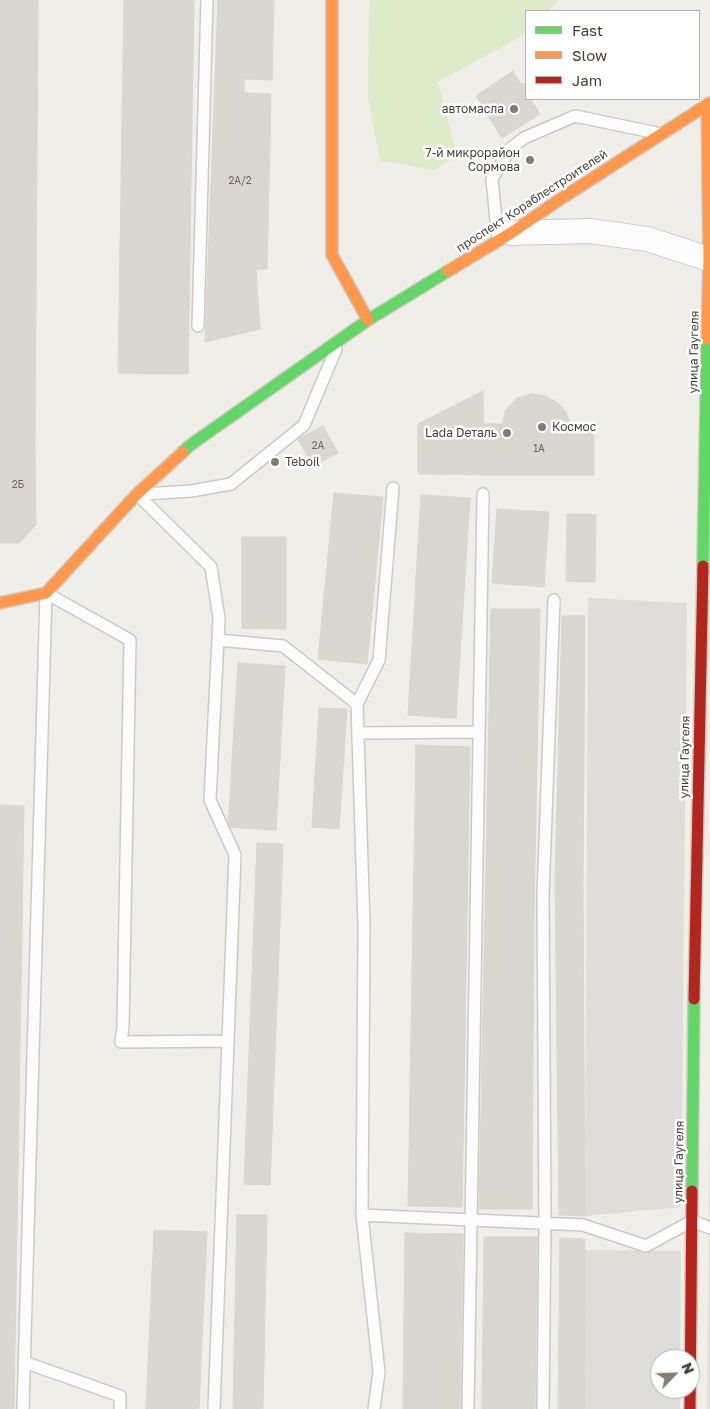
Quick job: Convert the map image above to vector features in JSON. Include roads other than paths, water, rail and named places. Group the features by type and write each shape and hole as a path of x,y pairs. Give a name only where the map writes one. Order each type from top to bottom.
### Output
{"street":[{"path":"332,0 332,255 368,320"},
{"name":"проспект Кораблестроителей","path":"46,593 137,494 189,446 368,320 504,237 709,104"},
{"name":"улица Гаугеля","path":"690,1409 708,384 709,104"},
{"path":"504,237 590,231 647,239 709,259"},
{"path":"0,603 46,593"}],"lane":[{"path":"198,326 207,0"},
{"path":"504,237 492,179 511,148 524,138 575,116 661,134"},
{"path":"137,494 190,491 230,484 304,425 340,340"},
{"path":"374,1409 379,1372 362,1215 364,926 357,704 379,660 393,488"},
{"path":"137,494 211,567 219,618 210,800 235,855 214,1409"},
{"path":"468,1409 483,494"},
{"path":"23,1409 46,593 130,640 123,1026 121,1042 228,1042"},
{"path":"543,1409 545,1223 543,895 554,600"},
{"path":"218,640 284,646 357,704"},
{"path":"358,732 479,732"},
{"path":"362,1215 583,1225 646,1246 692,1221 710,1228"},
{"path":"24,1362 120,1396 120,1409"}],"place":[{"name":"автомасла","path":"514,109"},
{"name":"7-й микрорайон Сормова","path":"530,160"},
{"name":"Космос","path":"542,427"},
{"name":"Lada Dеталь","path":"507,433"},
{"name":"Teboil","path":"275,462"}]}
